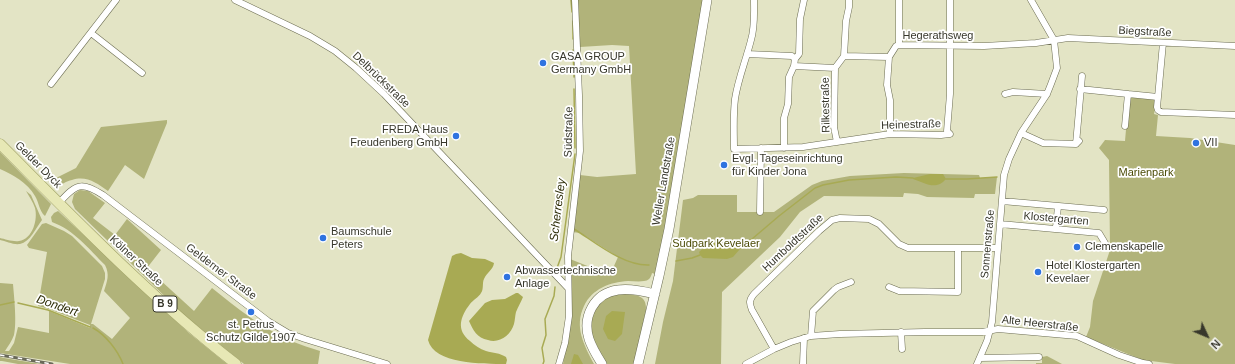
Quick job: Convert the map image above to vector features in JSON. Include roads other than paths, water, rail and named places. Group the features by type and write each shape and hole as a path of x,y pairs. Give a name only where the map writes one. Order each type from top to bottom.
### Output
{"main road":[{"name":"Weller Landstraße","path":"638,364 669,229 707,0"},
{"name":"Gelder Dyck","path":"0,144 59,203"},
{"name":"Kölner Straße","path":"59,203 153,293 209,343 236,364"},
{"path":"602,364 589,340 586,329 588,316 595,302 607,293 617,290 630,289 655,294"}],"street":[{"path":"51,84 116,0"},
{"name":"Delbrückstraße","path":"235,0 310,36 335,51 356,68 384,94 568,288"},
{"name":"Südstraße","path":"560,364 565,343 568,316 569,241 580,151 580,95 575,0"},
{"name":"Heinestraße","path":"754,0 754,23 752,38 735,99 734,149 803,148 890,134 950,134 947,131 950,94 950,0"},
{"path":"784,148 784,118 788,104 789,78 799,54 800,19 804,0"},
{"path":"795,63 835,68 844,56 849,0"},
{"path":"899,0 899,45"},
{"name":"Sonnenstraße","path":"1032,0 1054,40 1057,68 1047,94 1022,133 1009,159 1004,175 993,314 990,331 978,361 1039,357"},
{"path":"91,32 142,72"},
{"name":"Biegstraße","path":"1054,40 1068,38 1235,46"},
{"name":"Hegerathsweg","path":"889,57 896,46 899,45 984,46 1036,43 1054,40"},
{"path":"1163,43 1157,107 1158,110 1161,112 1235,115"},
{"path":"747,54 792,56 795,63"},
{"path":"844,56 889,57 887,85 890,100 890,134"},
{"name":"Rilkestraße","path":"835,68 834,127 837,142"},
{"path":"1022,133 1043,143 1078,142 1080,89 1082,76"},
{"path":"1080,89 1158,97"},
{"path":"1005,94 1013,92 1047,94"},
{"path":"1125,126 1128,94"},
{"path":"760,212 761,148"},
{"name":"Gelderner Straße","path":"59,203 70,191 75,188 81,186 91,188 104,195 268,321 288,333 387,364"},
{"path":"1002,201 1104,210"},
{"path":"1056,228 1058,206"},
{"name":"Humboldtstraße","path":"774,349 752,310 750,300 764,284 832,220 840,218 869,219 879,224 899,244 908,248 998,248"},
{"name":"Klostergarten","path":"1000,224 1099,233 1105,243"},
{"path":"889,287 899,291 958,292 958,248"},
{"path":"811,336 813,311 834,290 851,282"},
{"name":"Alte Heerstraße","path":"746,364 774,349 811,336 901,332 982,332 998,329 1077,336 1119,355 1149,364"},
{"path":"901,332 902,349"},
{"path":"802,364 804,338"}],"waterway":[{"name":"Scherresley","path":"571,0 572,12"},
{"name":"Scherresley","path":"573,21 573,39"},
{"name":"Scherresley","path":"573,50 574,77"},
{"name":"Scherresley","path":"574,89 575,148"},
{"name":"Scherresley","path":"557,268 561,257 575,154"},
{"path":"752,239 815,188 849,180 896,177 913,178"},
{"path":"946,179 997,177"},
{"path":"574,229 600,246 629,262 649,265"},
{"path":"676,261 700,255"},
{"name":"Scherresley","path":"543,364 542,348 546,335 545,319 554,296 555,287"},
{"name":"Dondert","path":"0,305 14,302"},
{"name":"Dondert","path":"18,303 48,310 90,327"},
{"name":"Dondert","path":"93,328 111,344 123,364"}],"railway":[{"path":"0,355 52,364"}],"place":[{"name":"GASA GROUP Germany GmbH","path":"543,63"},
{"name":"FREDA Haus Freudenberg GmbH","path":"456,136"},
{"name":"VII","path":"1196,143"},
{"name":"Evgl. Tageseinrichtung für Kinder Jona","path":"724,165"},
{"name":"Baumschule Peters","path":"323,238"},
{"name":"Clemenskapelle","path":"1077,247"},
{"name":"Hotel Klostergarten Kevelaer","path":"1038,272"},
{"name":"Abwassertechnische Anlage","path":"507,277"},
{"name":"st. Petrus Schutz Gilde 1907","path":"251,312"}],"park label":[{"name":"Marienpark","path":"1146,173"},
{"name":"Südpark Kevelaer","path":"716,244"}]}
